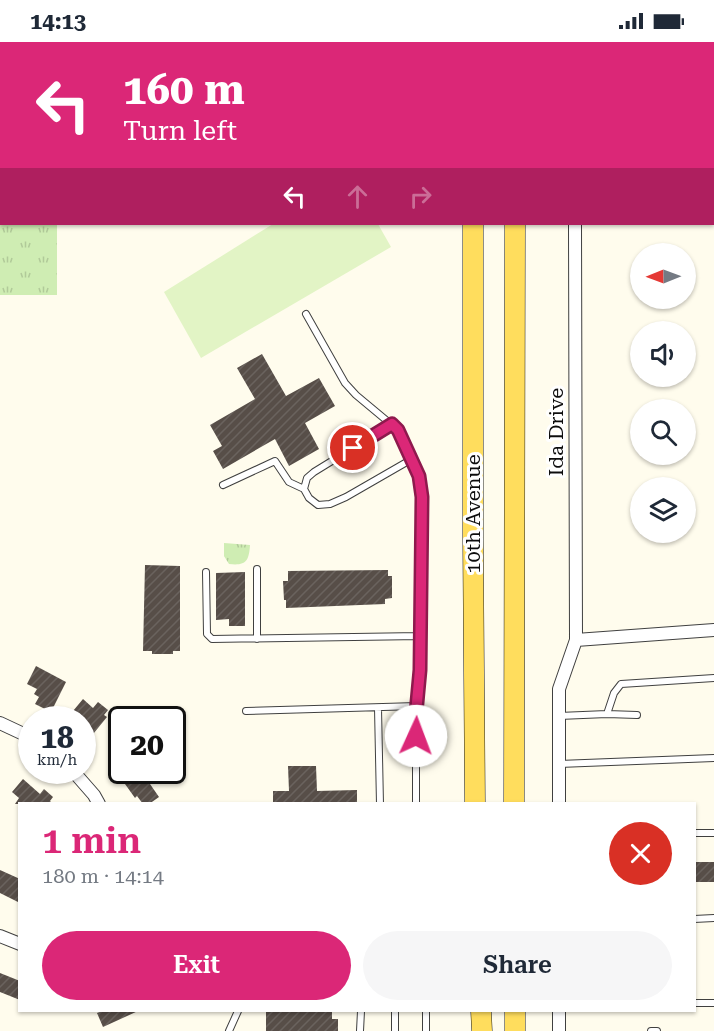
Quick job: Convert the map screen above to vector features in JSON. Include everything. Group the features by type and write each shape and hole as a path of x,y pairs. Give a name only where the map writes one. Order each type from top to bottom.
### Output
{"main road":[{"name":"10th Avenue","path":"473,225 475,802"},
{"path":"514,802 515,225"},
{"path":"481,1012 482,1031"},
{"path":"515,1012 515,1031"}],"street":[{"name":"Ida Drive","path":"560,802 559,689 576,640 575,225"},
{"path":"576,640 714,630"},
{"path":"0,723 18,731"},
{"path":"84,784 98,802"},
{"path":"0,936 18,943"},
{"path":"559,1012 559,1031"}],"lane":[{"path":"306,314 345,383 398,430 419,476 422,497 416,802"},
{"path":"304,489 306,478 314,472 392,424"},
{"path":"223,485 275,461 289,482 304,489 309,498 318,505 330,504 412,459"},
{"path":"257,569 257,639"},
{"path":"206,572 207,634 212,639 420,636"},
{"path":"607,714 614,693 621,684 714,678"},
{"path":"246,711 417,706"},
{"path":"378,708 380,802"},
{"path":"559,716 637,715"},
{"path":"559,764 714,758"},
{"path":"696,833 714,833"},
{"path":"696,919 714,918"},
{"path":"696,1003 714,1003"},
{"path":"229,1031 238,1012"},
{"path":"360,1031 361,1012"},
{"path":"395,1012 395,1031"},
{"path":"426,1012 426,1031"},
{"path":"651,1031 657,1031"}],"green space":[{"path":"0,225 57,225 57,295 0,295"},
{"path":"271,225 379,225 391,247 201,358 164,292"},
{"path":"224,543 250,545 246,561 229,564 224,556"}],"building":[{"path":"262,354 286,396 319,378 335,406 305,423 319,449 289,466 275,439 223,469 213,451 222,446 210,425 255,399 237,368"},
{"path":"145,565 180,566 180,651 173,651 173,654 152,654 152,651 143,651"},
{"path":"388,570 388,576 392,576 392,598 385,599 385,604 286,608 283,581 288,581 288,571"},
{"path":"245,572 245,626 229,626 229,619 216,620 216,573"},
{"path":"36,666 66,682 54,706 35,704 39,697 34,694 37,689 27,684"},
{"path":"83,699 91,706 77,706"},
{"path":"98,702 108,710 104,715 107,717 96,730 95,706"},
{"path":"288,766 316,766 317,791 357,790 357,802 273,802 273,791 289,791"},
{"path":"19,784 29,784 40,794 44,789 53,797 51,802 18,802 15,804 19,798 12,792"},
{"path":"125,784 150,784 159,797 152,802 142,802 137,796 135,798"},
{"path":"696,862 714,862 714,882 696,882"},
{"path":"0,870 18,878 18,902 0,893"},
{"path":"0,973 18,980 18,999 0,992"},
{"path":"100,1012 136,1012 103,1027 97,1013"},
{"path":"266,1012 332,1012 332,1019 338,1019 338,1031 266,1031"}],"route":[{"path":"353,448 392,424 398,430 419,476 422,497 420,670 416,736"}]}
